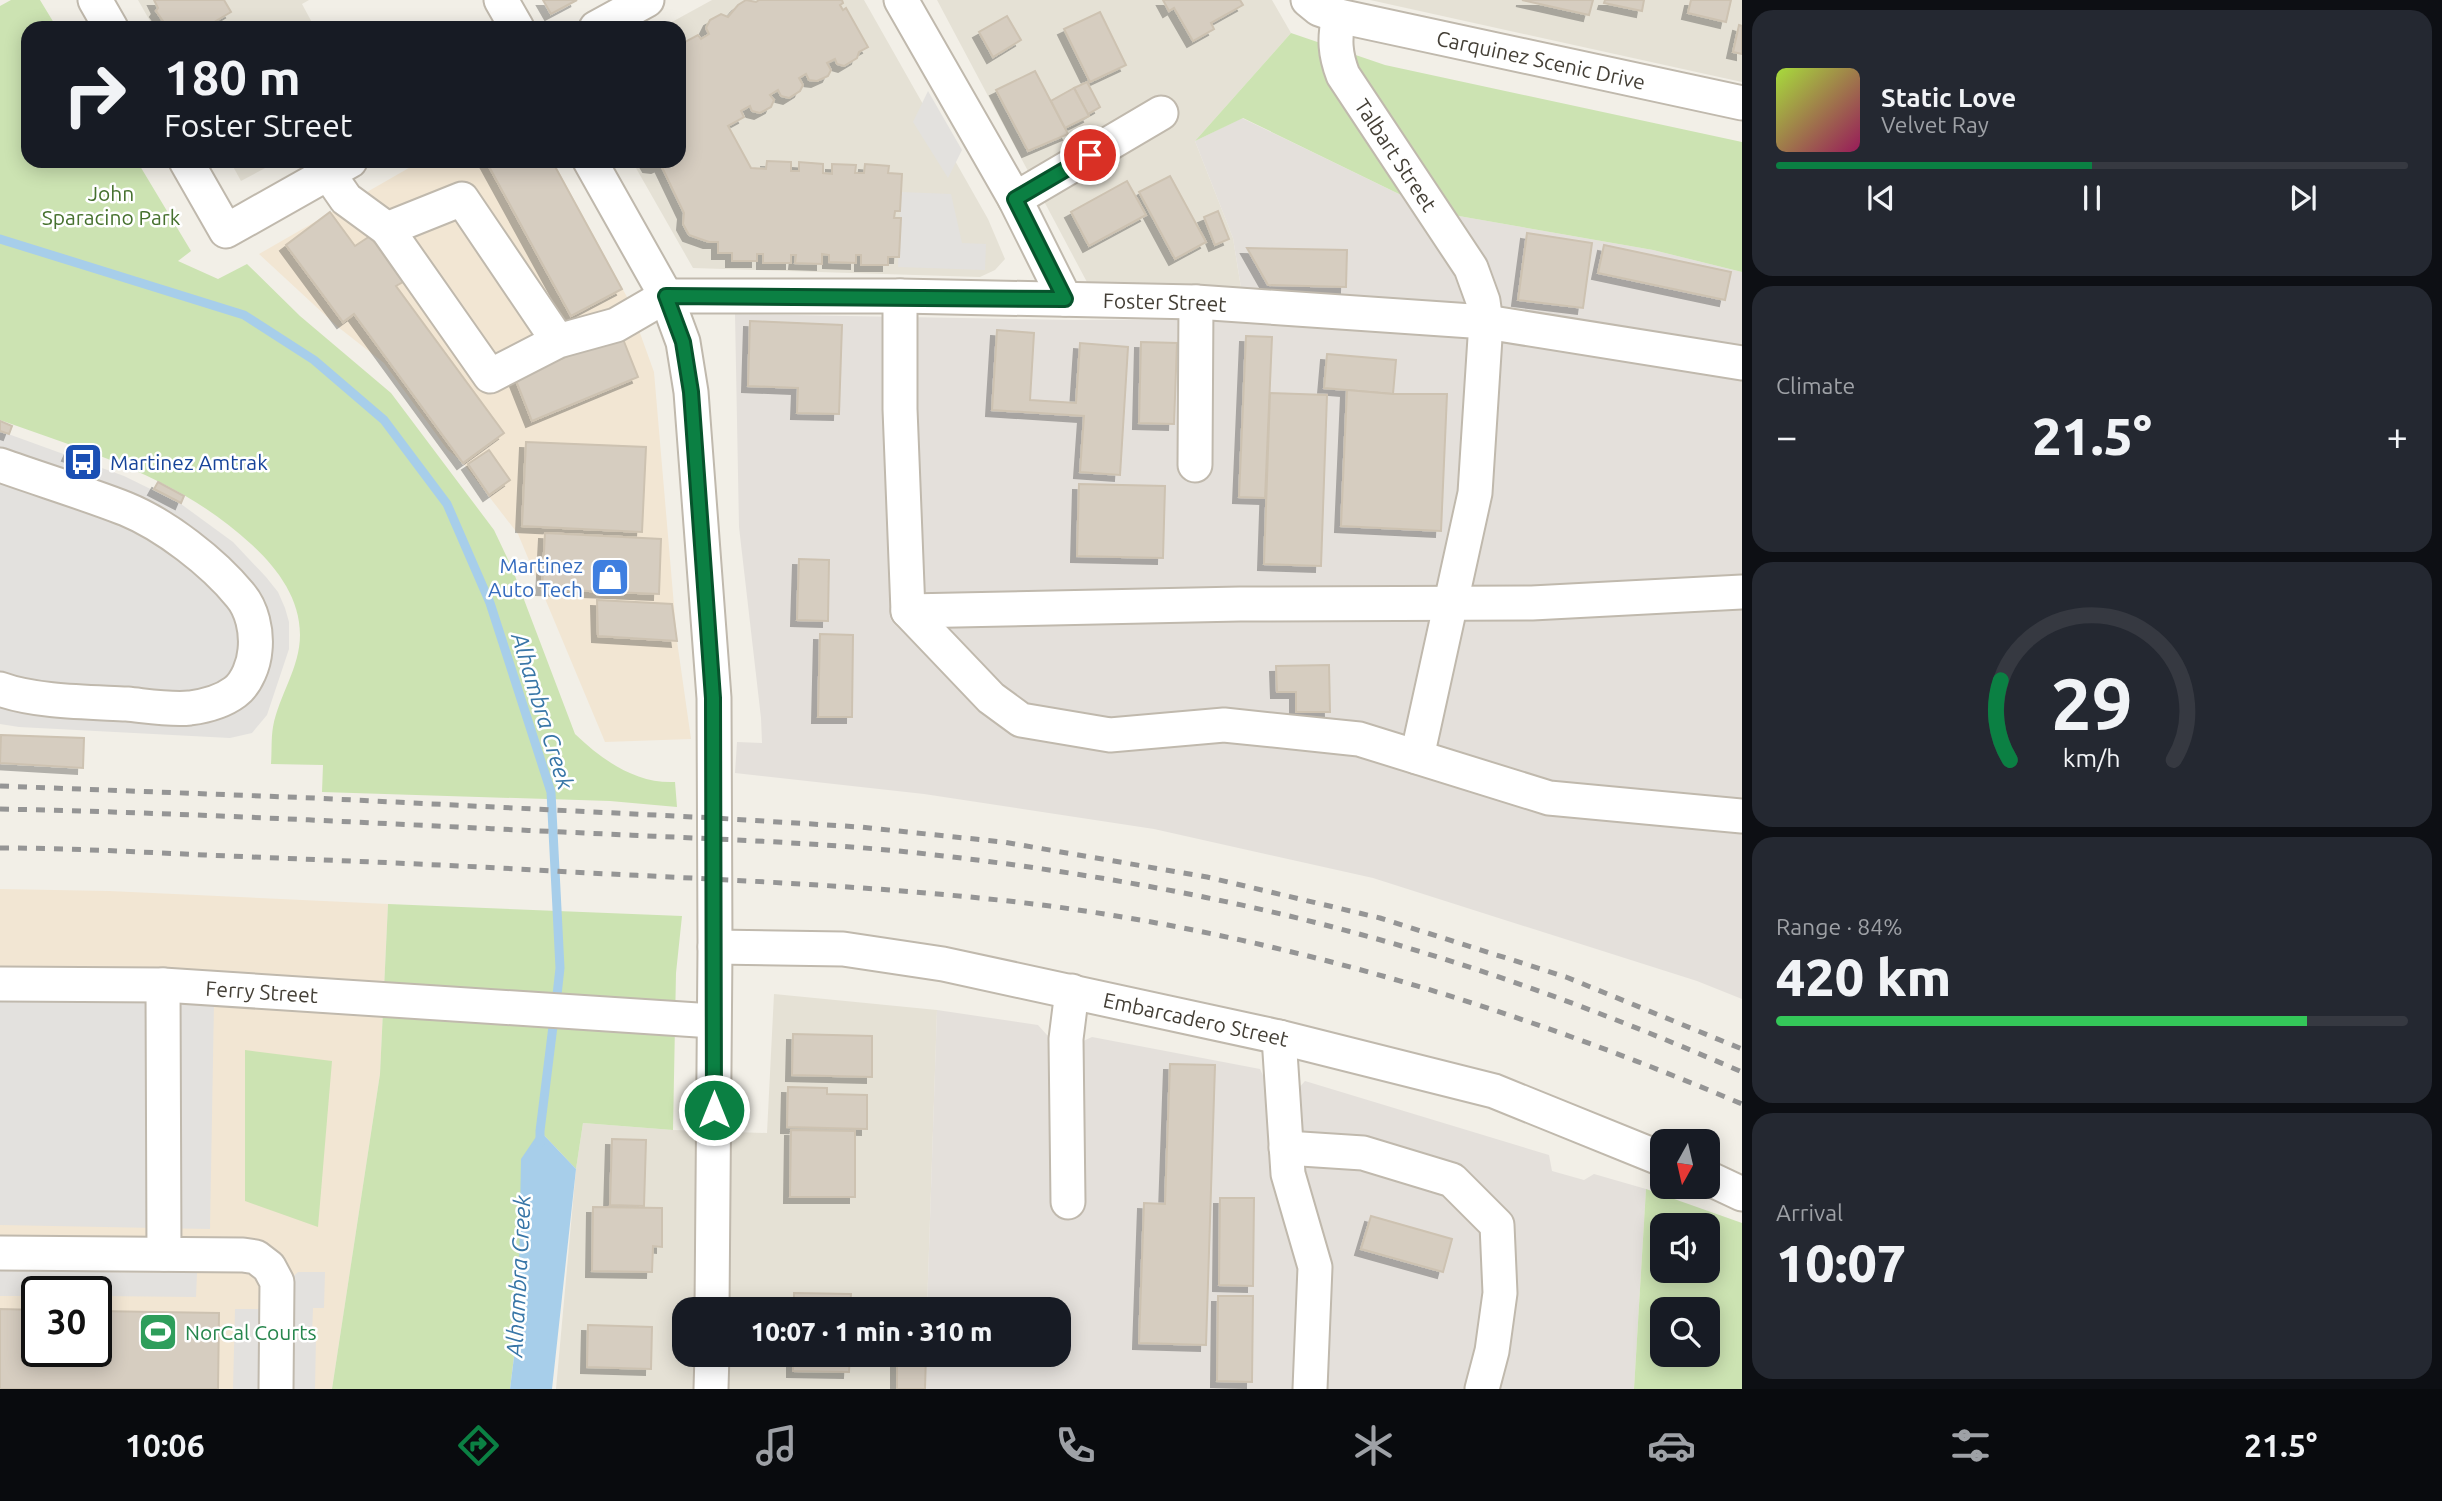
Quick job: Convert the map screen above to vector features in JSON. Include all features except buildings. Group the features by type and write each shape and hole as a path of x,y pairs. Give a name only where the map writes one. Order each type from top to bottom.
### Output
{"street":[{"path":"95,0 107,21"},
{"path":"501,0 513,21"},
{"path":"609,21 647,0"},
{"path":"901,0 1015,199 1065,299"},
{"path":"1308,0 1319,9 1339,16 1371,0"},
{"name":"Carquinez Scenic Drive","path":"1339,16 1742,103"},
{"name":"Talbart Street","path":"1339,16 1334,38 1336,56 1343,75 1471,268 1483,301 1486,322 1475,493 1417,757"},
{"path":"1015,199 1161,113"},
{"path":"190,168 226,231 337,168"},
{"path":"339,168 346,200 387,229 490,376 558,341 616,325 666,296"},
{"path":"594,168 666,296 683,342 691,392 713,698 715,947 712,1297"},
{"path":"387,229 462,199 558,341"},
{"name":"Foster Street","path":"666,296 900,296 1196,302 1486,322 1742,363"},
{"path":"900,296 900,409 908,611 992,698 1021,720 1110,735 1224,725 1359,739 1549,798 1742,816"},
{"path":"1195,465 1196,302"},
{"path":"0,465 128,510 173,536 210,564 242,596 254,624 256,641 248,676 237,691 211,704 189,708 82,701 14,694 0,690"},
{"path":"908,611 1240,604 1532,603 1742,592"},
{"name":"Embarcadero Street","path":"715,947 843,949 943,964 1072,991 1279,1037 1494,1091 1650,1154"},
{"name":"Ferry Street","path":"0,984 163,985 713,1021"},
{"path":"163,985 164,1254"},
{"path":"1068,1202 1066,1039 1072,991"},
{"path":"1279,1037 1288,1174 1315,1267 1310,1389"},
{"path":"1286,1148 1363,1153 1452,1180 1497,1225 1500,1293 1492,1351 1482,1389"},
{"path":"1720,1184 1742,1194"},
{"path":"0,1254 256,1257 269,1266 276,1282 276,1389"},
{"path":"711,1389 712,1367"}],"shaded area":[{"path":"138,0 309,0 302,4 311,21 150,21"},
{"path":"712,0 864,0 988,219 1005,259 995,270 980,277 693,268 636,168 686,168 686,21 674,21"},
{"path":"937,0 1272,0 1291,33 1195,141 1233,238 1242,294 1088,284"},
{"path":"1370,0 1742,0 1742,82"},
{"path":"928,91 962,150 948,178 913,122"},
{"path":"1242,118 1436,212 1653,250 1742,272 1742,999 1697,981 1373,878 1154,829 924,794 735,773 737,742 762,743 739,527 735,314 1074,320 1241,319 1242,294 1233,238 1195,141"},
{"path":"234,168 265,168 241,181"},
{"path":"409,168 557,168 627,297 654,372 677,641 691,739 605,742 518,534 463,463 447,449 384,363 338,327 259,254"},
{"path":"901,192 951,194 962,243 986,244 985,270 898,267"},
{"path":"0,431 124,476 181,504 233,542 266,577 278,592 285,608 289,622 289,649 267,715 252,733 230,738 0,724"},
{"path":"0,889 109,891 388,904 380,1074 332,1389 0,1389"},
{"path":"774,994 937,1010 927,1297 672,1297 672,1367 926,1367 925,1389 556,1389 576,1169 583,1123 673,1130 767,1133"},
{"path":"0,998 214,1002 210,1229 0,1225"},
{"path":"937,1010 1038,1025 1047,1035 1081,1042 1092,1037 1260,1069 1265,1080 1298,1089 1305,1081 1549,1155 1552,1171 1584,1180 1594,1174 1646,1189 1634,1389 925,1389 926,1367 1071,1367 1071,1297 927,1297"},
{"path":"0,1271 197,1273 196,1297 112,1296 112,1276 21,1276 21,1296 0,1296"},
{"path":"298,1272 325,1272 324,1308 313,1308 312,1337 316,1338 315,1389 233,1389 235,1309 258,1309"}],"green space":[{"name":"John Sparacino Park","path":"11,0 40,0 53,21 21,21 21,168 141,168 191,251 178,261 218,279 247,264 300,316 391,393 494,530 512,568 575,734 608,761 633,775 661,782 675,782 677,807 610,801 322,792 323,765 271,764 273,727 297,659 300,635 299,621 291,596 270,563 223,521 164,484 100,456 0,420 0,6"},
{"path":"1291,33 1385,65 1742,142 1742,272 1653,250 1436,212 1243,118 1195,141"},
{"path":"388,904 682,916 676,973 673,1130 583,1123 576,1169 540,1131 521,1249 518,1325 510,1389 332,1389 380,1074"},
{"path":"245,1050 332,1061 318,1227 245,1201"},
{"path":"1646,1189 1650,1190 1650,1199 1674,1199 1714,1213 1650,1213 1650,1283 1720,1283 1720,1215 1742,1223 1742,1389 1634,1389"}],"water":[{"path":"540,1131 576,1169 552,1389 510,1389 518,1325 521,1159"}],"waterway":[{"name":"Alhambra Creek","path":"0,239 244,315 314,360 384,420 447,504 490,603 551,792 560,968 556,1004"},
{"name":"Alhambra Creek","path":"540,1143 554,1018"}],"railway":[{"path":"0,786 714,818 860,827 1003,842 1207,877 1380,918 1566,977 1742,1049"},
{"path":"0,809 227,816 801,843 918,853 1080,875 1242,905 1398,945 1547,994 1742,1072"},
{"path":"0,848 102,850 739,880 926,893 1050,906 1228,937 1403,982 1574,1038 1742,1104"}],"place":[{"name":"Martinez Amtrak","path":"83,462"},
{"name":"Martinez Auto Tech","path":"610,577"},
{"name":"NorCal Courts","path":"158,1332"}],"route":[{"path":"714,1110 713,698 691,392 683,342 666,296 1065,299 1015,199 1090,155"}]}
